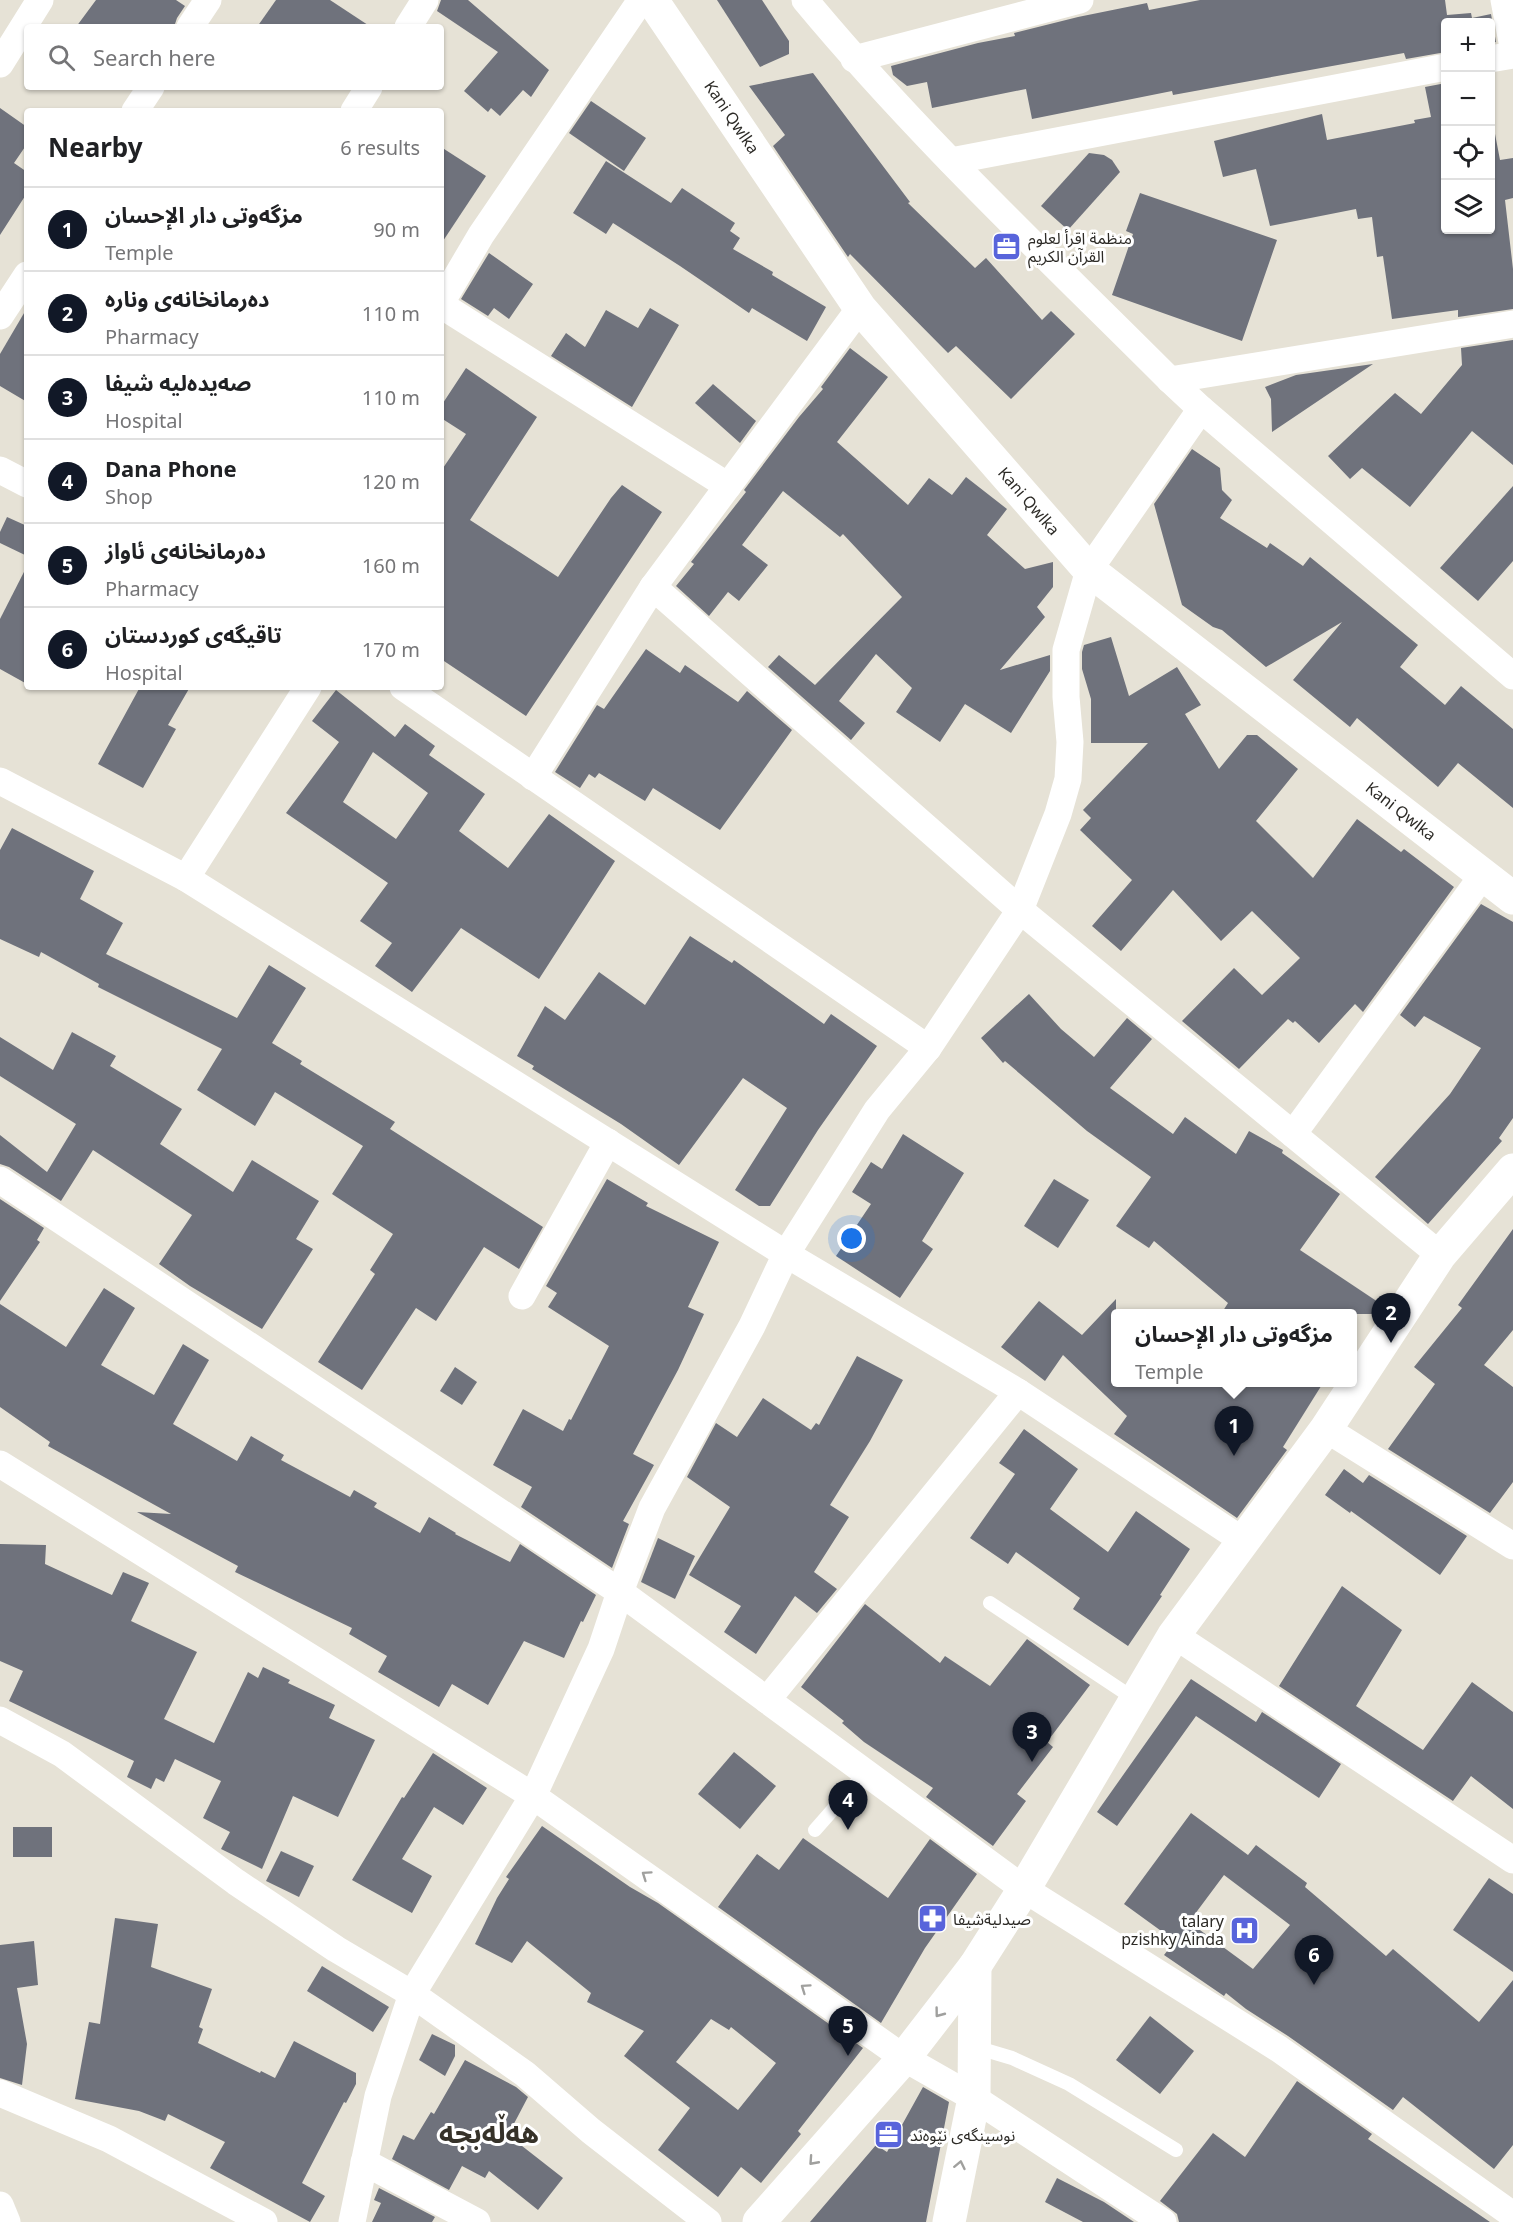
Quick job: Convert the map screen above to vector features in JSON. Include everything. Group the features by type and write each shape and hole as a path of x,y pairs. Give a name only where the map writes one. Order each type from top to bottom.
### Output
{"main road":[{"name":"Kani Qwlka","path":"652,0 860,308 1089,570 1513,898"},
{"path":"1357,1382 1440,1255 1513,1170"},
{"path":"759,2222 904,2058 975,1966 1024,1889 1174,1635 1245,1542 1354,1387"},
{"path":"949,2222 974,2098 975,1966"}],"street":[{"path":"25,24 40,0"},
{"path":"192,24 208,0"},
{"path":"410,24 425,0"},
{"path":"444,299 481,235 641,0"},
{"path":"805,0 854,59 951,161 1170,380 1513,676"},
{"path":"854,59 1080,0"},
{"path":"1504,0 1513,47"},
{"path":"0,64 24,26"},
{"path":"1495,58 1513,54"},
{"path":"951,161 1441,68"},
{"path":"137,108 149,90"},
{"path":"356,108 367,90"},
{"path":"0,316 24,280"},
{"path":"444,306 728,486"},
{"path":"533,777 653,587 860,308"},
{"path":"1170,380 1513,324"},
{"path":"352,2222 378,2096 412,1994 533,1796 601,1649 652,1508 752,1326 786,1254 877,1110 928,1048 1020,910 1058,814 1068,779 1070,742 1066,697 1066,650 1089,570 1202,409"},
{"path":"0,470 24,482"},
{"path":"653,587 1020,910 1440,1255"},
{"path":"186,878 306,690"},
{"path":"407,690 928,1048"},
{"path":"0,781 186,878 786,1254 1018,1392 1245,1542"},
{"path":"1293,1134 1483,875"},
{"path":"522,1296 608,1142"},
{"path":"0,1180 620,1592 1024,1889 1279,2049 1513,2215"},
{"path":"767,1700 1018,1392"},
{"path":"1326,1429 1513,1545"},
{"path":"0,1464 533,1796 904,2058 974,2098 1163,2222"},
{"path":"1174,1635 1513,1860"},
{"path":"0,1720 62,1754 236,1882 336,1949 412,1994 525,2074 591,2131 708,2222"},
{"path":"0,2093 109,2139 264,2222"},
{"path":"364,2162 477,2222"},
{"path":"0,2205 8,2222"}],"lane":[{"path":"990,1602 1136,1700"},
{"path":"815,1830 866,1772"},
{"path":"975,2047 1012,2058 1069,2084 1176,2150"}],"building":[{"path":"96,0 176,0 185,6 175,24 78,24"},
{"path":"276,0 330,0 366,24 259,24"},
{"path":"441,0 468,0 549,70 531,97 523,90 500,116 491,108 488,112 464,91 498,52 437,11"},
{"path":"717,0 762,0 789,41 789,54 760,67"},
{"path":"1200,0 1445,0 1447,15 1471,13 1472,18 1441,18 1441,53 1406,59 1404,53 1173,95 1172,91 1032,119 1026,89 932,108 927,82 907,86 893,75 891,66 978,43 1015,36 1014,33 1147,3 1149,10"},
{"path":"1491,14 1492,18 1472,18"},
{"path":"813,73 910,202 908,203 975,268 986,258 1042,320 1051,311 1075,334 1011,399 956,346 948,353 850,254 848,257 773,146 785,135 749,86"},
{"path":"1441,84 1441,234 1495,234 1495,134 1500,160 1513,158 1513,198 1505,200 1513,269 1513,309 1458,317 1458,310 1392,319 1383,256 1377,257 1372,217 1358,219 1356,209 1270,226 1256,169 1223,177 1214,141 1322,114 1327,140 1415,123 1414,120 1431,117 1425,87"},
{"path":"591,101 646,138 624,171 569,133"},
{"path":"0,108 24,125 24,148 14,163 24,170 24,198 0,235"},
{"path":"444,149 486,176 444,239"},
{"path":"1089,153 1104,155 1112,160 1120,172 1068,230 1041,206"},
{"path":"606,161 671,203 682,188 735,223 730,231 740,238 733,249 826,307 807,341 752,308 749,313 613,223 606,234 573,213"},
{"path":"1140,193 1277,240 1242,341 1112,295 1133,234 1126,231"},
{"path":"489,253 533,284 509,319 494,308 488,316 461,299"},
{"path":"650,308 679,325 632,407 551,356 566,333 585,347 606,310 638,328"},
{"path":"24,313 24,400 0,386 0,354"},
{"path":"1513,340 1513,465 1472,431 1410,507 1362,468 1350,479 1328,456 1395,393 1421,414 1462,365 1461,348"},
{"path":"850,348 888,377 837,442 908,505 929,478 952,495 966,477 1007,509 987,535 1025,569 1053,562 1053,587 1037,607 1045,617 1000,670 1050,655 1050,671 1011,733 965,704 940,742 896,712 912,688 876,654 839,701 865,723 851,740 768,667 779,655 815,685 902,597 843,534 840,537 783,491 742,545 768,565 739,601 728,592 709,616 676,586 694,564 691,562 746,492 744,490 823,389 821,387"},
{"path":"1373,364 1272,432 1271,399 1265,387 1296,375"},
{"path":"466,368 537,417 470,520 558,577 622,485 662,512 526,716 444,661 444,467 466,434 444,420 444,401"},
{"path":"713,384 756,421 740,443 695,403"},
{"path":"1192,449 1220,468 1222,490 1232,500 1220,518 1267,548 1270,543 1303,566 1310,557 1418,645 1400,667 1445,705 1461,686 1513,729 1513,808 1458,763 1438,787 1357,718 1350,727 1293,680 1342,622 1266,667 1222,630 1213,627 1182,605 1154,504"},
{"path":"1513,486 1513,561 1478,601 1440,568"},
{"path":"7,517 24,525 24,555 0,543 0,532"},
{"path":"24,572 24,682 0,669 0,619"},
{"path":"1111,637 1129,696 1177,667 1201,705 1185,714 1219,769 1247,735 1257,735 1298,769 1256,821 1313,878 1357,819 1401,852 1404,849 1454,887 1363,1012 1355,1004 1319,1043 1295,1021 1293,1023 1288,1019 1239,1069 1182,1021 1234,968 1262,995 1300,958 1252,911 1221,941 1173,890 1121,951 1092,926 1132,880 1080,830 1091,818 1083,810 1148,743 1091,743 1091,699 1082,669 1082,652 1084,645"},
{"path":"646,649 680,673 685,665 738,702 747,691 792,730 720,830 653,788 645,801 599,773 595,778 589,774 580,788 555,772 597,705 604,709"},
{"path":"138,690 188,690 168,725 176,729 143,788 98,764"},
{"path":"336,690 395,737 405,724 435,746 429,755 485,794 459,831 508,868 549,814 615,861 539,979 461,928 412,992 375,966 392,943 360,921 388,883 286,813 339,742 312,721","holes":["373,752 428,793 396,839 343,802"]},
{"path":"12,828 94,871 80,899 123,923 106,954 237,1018 269,965 306,988 272,1043 302,1061 300,1064 395,1122 390,1129 543,1227 519,1269 484,1247 436,1321 416,1308 362,1390 318,1362 375,1274 370,1270 393,1234 332,1194 363,1146 275,1092 255,1126 197,1090 222,1049 98,987 99,984 41,952 39,957 0,939 0,850"},
{"path":"1481,904 1513,922 1513,1118 1499,1138 1502,1141 1428,1224 1375,1177 1450,1094 1481,1048 1424,1016 1415,1027 1400,1015"},
{"path":"690,936 732,963 734,960 824,1024 831,1014 877,1046 818,1130 770,1206 759,1206 735,1190 787,1108 743,1078 679,1165 621,1124 532,1069 534,1066 517,1056 545,1006 565,1020 599,972 645,1005"},
{"path":"1029,994 1061,1029 1094,1057 1127,1018 1152,1039 1110,1088 1173,1134 1185,1117 1236,1154 1249,1131 1283,1150 1282,1153 1340,1194 1300,1250 1384,1306 1379,1314 1357,1314 1357,1309 1224,1309 1228,1303 1154,1241 1149,1248 1116,1226 1151,1177 1087,1131 1005,1061 1003,1063 981,1038"},
{"path":"72,1032 116,1056 110,1066 182,1109 160,1144 233,1192 252,1160 319,1201 296,1239 313,1249 262,1329 190,1286 159,1264 192,1215 93,1150 61,1201 9,1167 0,1164 0,1135 47,1172 76,1124 0,1076 0,1037 53,1070"},
{"path":"903,1134 964,1173 922,1241 933,1249 900,1298 836,1256 871,1204 852,1192 871,1162 882,1169"},
{"path":"607,1179 648,1203 646,1206 719,1242 688,1307 704,1314 678,1370 633,1454 654,1465 623,1521 629,1524 612,1568 521,1507 532,1487 493,1465 523,1409 563,1431 569,1419 571,1420 609,1346 548,1307 557,1293 546,1286"},
{"path":"1054,1179 1089,1200 1058,1248 1024,1226"},
{"path":"0,1199 44,1228 37,1240 40,1242 0,1301"},
{"path":"1513,1229 1513,1330 1484,1365 1513,1387 1513,1482 1490,1513 1388,1449 1435,1384 1414,1367 1462,1308 1458,1305"},
{"path":"104,1288 135,1308 101,1365 154,1395 183,1344 209,1360 173,1424 237,1461 251,1436 284,1455 281,1460 350,1497 354,1490 377,1503 374,1507 420,1533 429,1517 455,1534 510,1562 520,1544 596,1595 564,1658 524,1641 488,1705 452,1684 439,1707 378,1672 387,1656 349,1634 352,1628 235,1572 238,1566 137,1512 171,1514 48,1446 50,1442 0,1407 0,1304 66,1347"},
{"path":"1116,1299 1116,1309 1111,1309 1111,1387 1320,1387 1283,1447 1287,1450 1237,1518 1114,1434 1127,1416 1063,1355 1045,1381 1001,1347 1039,1301 1082,1335"},
{"path":"857,1356 903,1380 870,1441 830,1505 849,1517 814,1572 837,1589 817,1613 795,1596 756,1654 724,1632 741,1606 689,1575 730,1507 687,1477 716,1423 737,1437 763,1398 811,1430 816,1423 819,1425"},
{"path":"455,1367 477,1382 462,1405 440,1391"},
{"path":"1024,1429 1078,1469 1050,1509 1108,1552 1136,1511 1190,1549 1128,1646 1073,1609 1080,1598 1016,1552 1008,1564 970,1538 1015,1474 999,1463"},
{"path":"1344,1469 1363,1483 1369,1475 1467,1536 1440,1575 1325,1495"},
{"path":"658,1538 695,1556 675,1599 641,1582"},
{"path":"0,1544 46,1545 45,1564 112,1595 123,1572 149,1583 131,1621 197,1652 164,1719 214,1743 248,1672 258,1678 263,1667 290,1680 288,1683 335,1705 329,1718 375,1740 338,1817 293,1796 262,1869 221,1849 230,1832 203,1818 221,1781 175,1759 164,1782 156,1778 151,1789 127,1777 134,1761 9,1701 23,1671 0,1661"},
{"path":"1342,1586 1402,1630 1356,1706 1423,1750 1472,1682 1513,1712 1513,1809 1471,1776 1453,1801 1279,1686"},
{"path":"865,1604 940,1663 945,1656 990,1686 1027,1639 1090,1685 1047,1742 1053,1747 1017,1794 1026,1801 993,1846 926,1797 933,1788 864,1742 842,1723 844,1721 801,1687"},
{"path":"1191,1679 1256,1722 1262,1712 1341,1764 1319,1798 1196,1716 1117,1826 1097,1812"},
{"path":"734,1752 776,1786 740,1829 698,1794"},
{"path":"433,1753 487,1788 463,1825 434,1807 402,1859 432,1876 412,1913 352,1880 402,1797 404,1798"},
{"path":"1191,1813 1248,1855 1256,1845 1307,1883 1305,1887 1386,1956 1393,1949 1479,2022 1513,1980 1513,2145 1494,2169 1403,2097 1393,2110 1226,1993 1224,1996 1164,1955 1175,1941 1124,1904","holes":["1224,1875 1290,1925 1253,1969 1189,1922"]},
{"path":"542,1826 630,1887 658,1903 863,2048 798,2131 801,2134 761,2183 741,2167 718,2197 658,2150 690,2108 624,2056 644,2031 587,2002 591,1993 527,1941 512,1963 475,1944 497,1898 509,1879 506,1877","holes":["711,2019 729,2030 731,2027 776,2063 738,2110 676,2062"]},
{"path":"13,1827 52,1827 52,1857 13,1857"},
{"path":"803,1838 888,1898 930,1839 977,1874 925,1948 881,2023 718,1907 757,1854 779,1870"},
{"path":"281,1851 314,1866 299,1897 266,1881"},
{"path":"1489,1878 1513,1894 1513,1972 1453,1930"},
{"path":"115,1918 158,1924 151,1967 212,1989 199,2027 203,2029 198,2043 275,2078 294,2041 356,2073 356,2084 346,2103 344,2102 302,2183 325,2196 310,2222 210,2168 225,2142 168,2114 165,2121 139,2111 75,2099 89,2022 100,2024"},
{"path":"34,1941 38,1985 17,1988 27,2044 22,2085 0,2078 0,1945"},
{"path":"322,1966 389,2007 373,2032 307,1991"},
{"path":"1150,2016 1194,2051 1160,2094 1116,2060"},
{"path":"432,2034 455,2045 455,2056 445,2076 419,2060"},
{"path":"465,2060 516,2087 528,2097 508,2135 563,2178 538,2210 489,2171 485,2178 462,2166 449,2190 392,2159 403,2135 414,2140 431,2112 434,2114"},
{"path":"1297,2081 1372,2134 1368,2139 1490,2222 1179,2222 1177,2214 1160,2201 1213,2133 1245,2157"},
{"path":"923,2087 949,2102 926,2222 810,2222 876,2145 887,2152"},
{"path":"1057,2178 1104,2202 1134,2222 1083,2222 1045,2202"},
{"path":"379,2188 435,2217 432,2222 372,2222 381,2203 374,2200"}],"place":[{"name":"منظمة اقرأ لعلوم القرآن الكريم","path":"1007,247"},
{"name":"دەرمانخانەی ونارە","path":"1391,1343"},
{"name":"مزگەوتی دار الإحسان","path":"1234,1456"},
{"name":"صەیدەلیە شیفا","path":"1032,1762"},
{"name":"Dana Phone","path":"848,1830"},
{"name":"صیدلیةشیفا","path":"932,1919"},
{"name":"talary pzishky Ainda","path":"1245,1930"},
{"name":"تاقیگەی کوردستان","path":"1314,1985"},
{"name":"دەرمانخانەی ئاواز","path":"848,2056"},
{"name":"نوسینگەی نێوەند","path":"889,2135"}],"district":[{"name":"ھەڵەبجە","path":"489,2133"}]}
